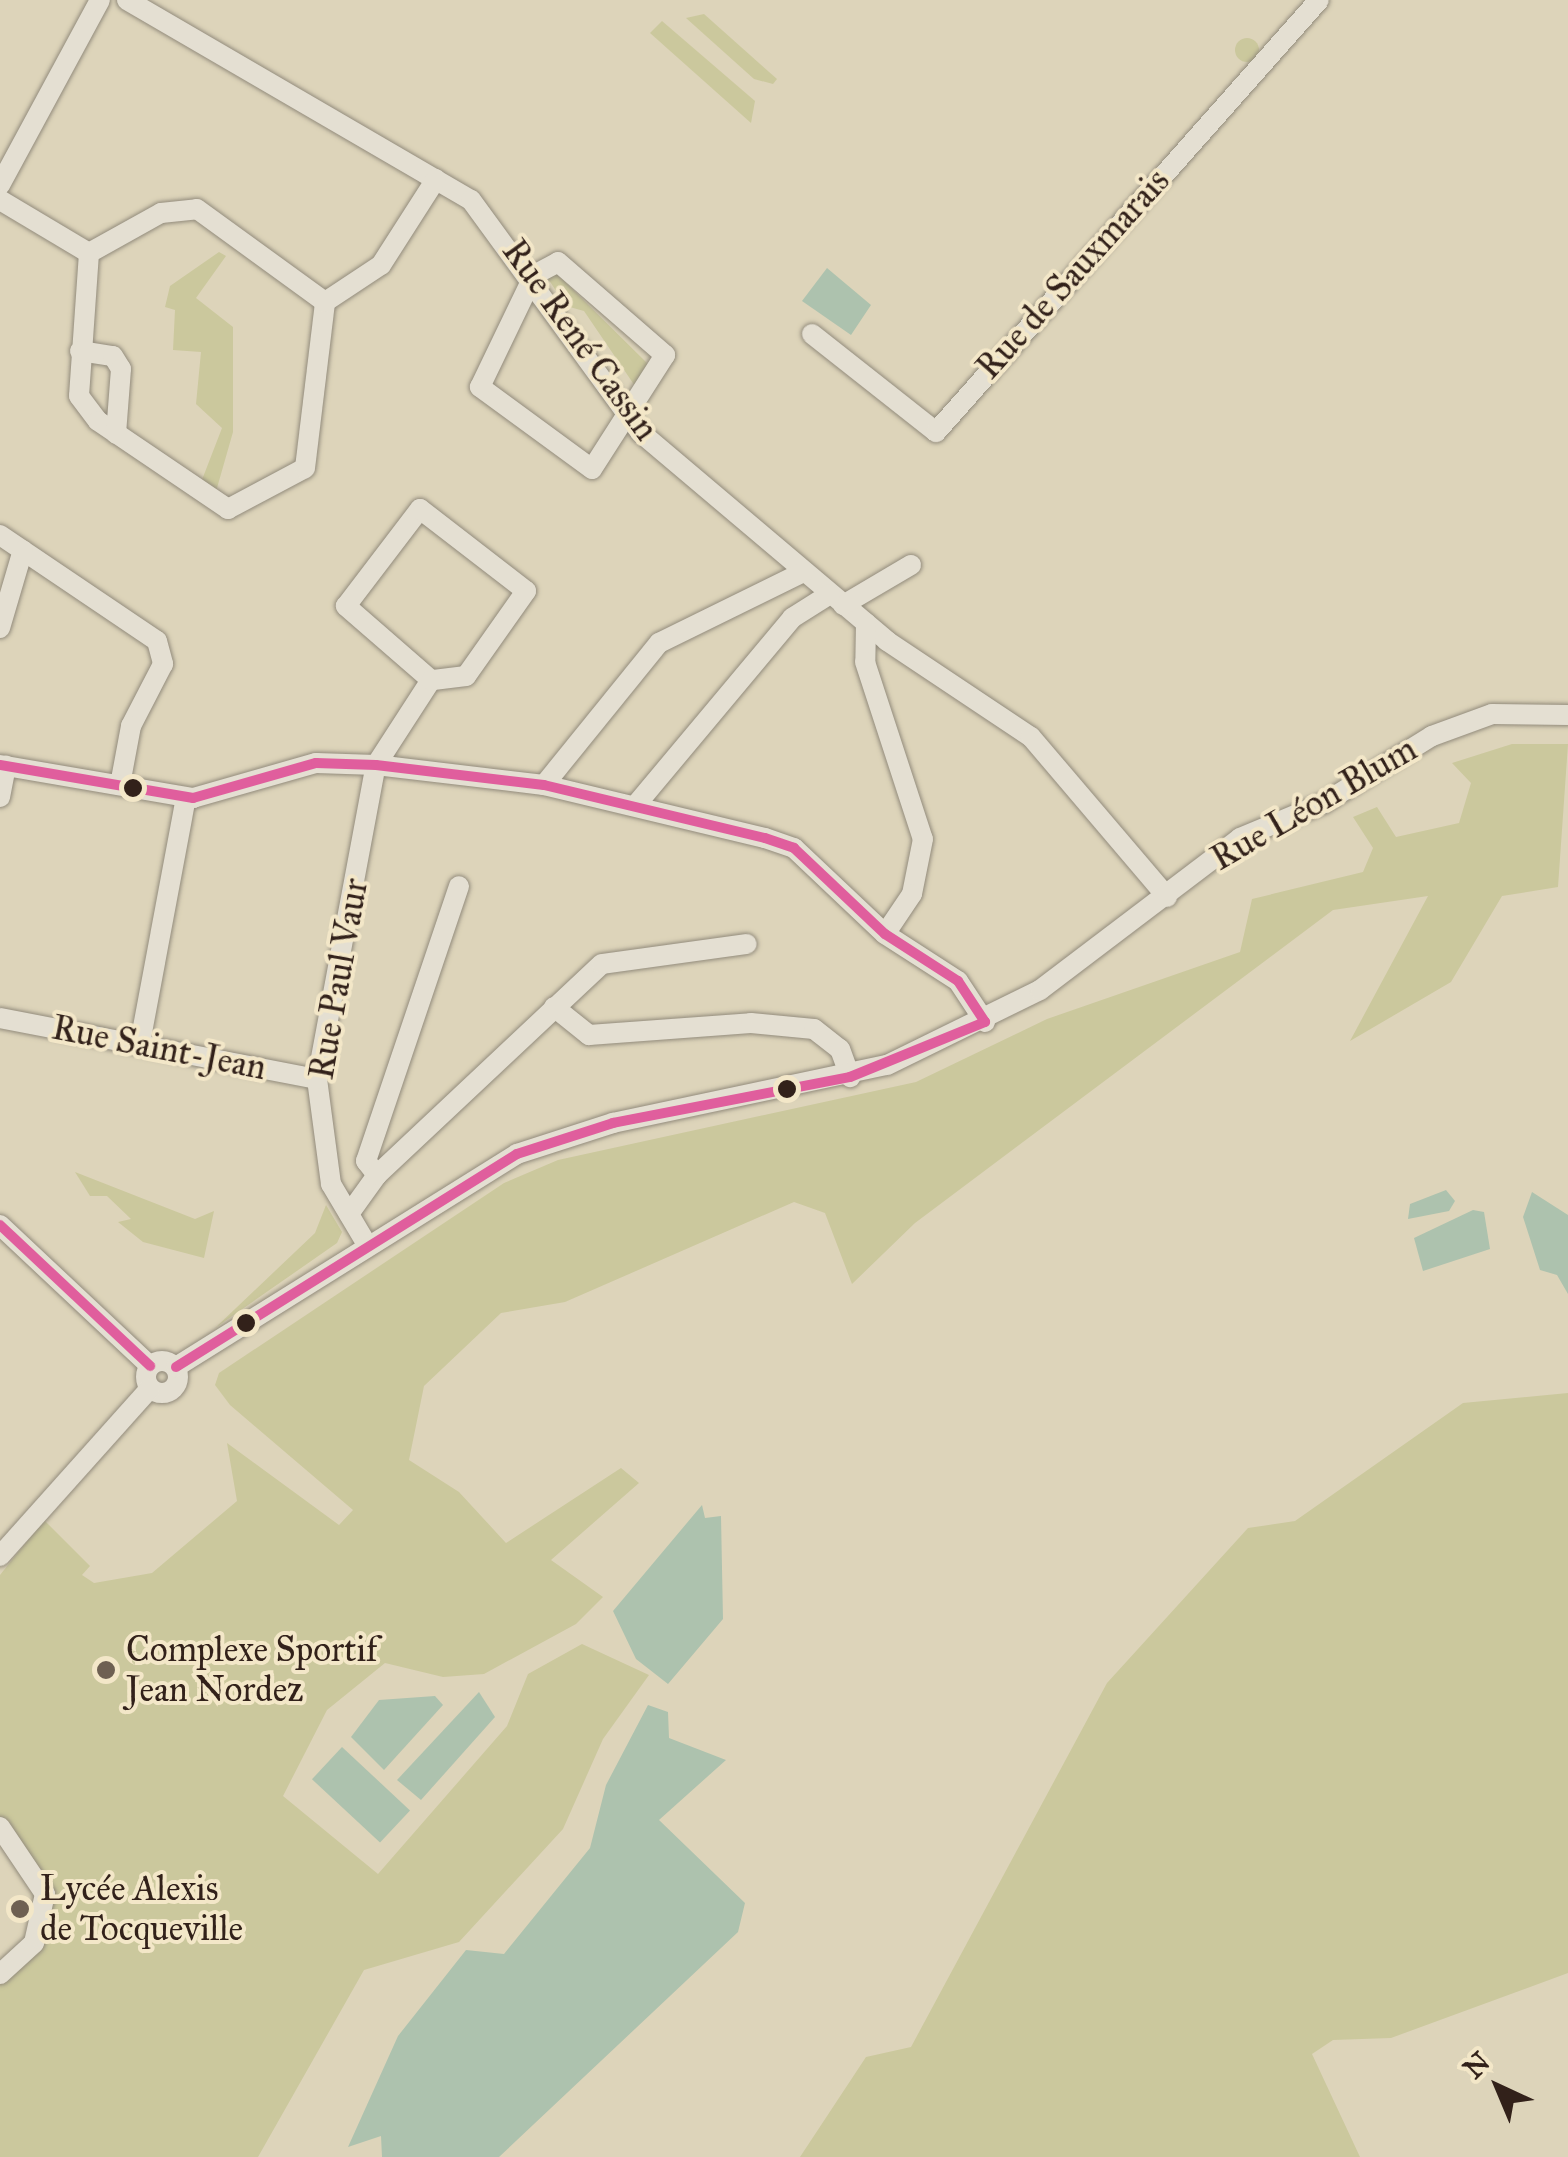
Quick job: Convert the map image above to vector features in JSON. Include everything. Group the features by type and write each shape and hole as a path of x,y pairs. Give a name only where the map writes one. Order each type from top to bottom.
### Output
{"street":[{"path":"0,185 100,0"},
{"name":"Rue René Cassin","path":"127,0 436,179 492,218 629,416 836,600 1031,736 1166,897"},
{"name":"Rue de Sauxmarais","path":"812,334 936,432 1319,0"},
{"path":"326,302 382,265 436,179"},
{"path":"0,200 89,253"},
{"path":"89,253 161,213 197,209 326,302"},
{"path":"89,253 79,396 116,434 228,510 292,482 310,446 326,302"},
{"path":"558,262 665,354 629,416 592,469 480,387 534,275 558,262"},
{"path":"80,351 113,356 121,369 116,434"},
{"path":"420,509 526,590 466,676 431,680 346,606 420,509"},
{"path":"0,535 158,641 163,664 131,726 120,785"},
{"path":"0,628 23,550"},
{"path":"634,806 802,610 836,600 911,565"},
{"path":"544,785 659,643 803,572"},
{"path":"778,586 802,610"},
{"path":"866,623 864,662 922,839 912,894 885,934"},
{"path":"376,765 431,680"},
{"name":"Rue Léon Blum","path":"150,1377 171,1391 176,1367 366,1244 546,1142 850,1077 985,1022 1089,959 1240,838 1324,803 1447,728 1492,714 1568,716"},
{"path":"0,797 3,765 186,798 316,763 376,765 544,785 794,848 885,934 958,980 985,1022"},
{"name":"Rue Paul Vaur","path":"366,1244 331,1184 317,1080 376,765"},
{"path":"140,1043 186,798"},
{"path":"377,1175 366,1162 459,886"},
{"path":"349,1214 377,1175 602,964 747,944"},
{"path":"554,1007 589,1036 751,1023 814,1028 840,1049 850,1077"},
{"name":"Rue Saint-Jean","path":"0,1018 317,1080"},
{"path":"0,1225 150,1377 0,1556"},
{"path":"0,1827 45,1894 34,1943 0,1974"}],"shaded area":[{"path":"704,14 777,79 773,84 754,79 686,18"},
{"path":"662,21 755,101 751,123 650,33"},
{"path":"1247,38 1259,50 1247,62 1235,50"},
{"path":"219,252 226,256 196,298 233,327 233,432 215,495 200,485 222,428 196,404 201,352 173,350 175,310 165,307 170,286"},
{"path":"551,268 650,366 637,389 584,311 566,306 545,274"},
{"path":"827,268 871,305 851,335 802,301"},
{"path":"1512,744 1568,744 1558,887 1502,896 1451,982 1350,1041 1428,896 1333,910 915,1223 852,1284 825,1213 794,1202 565,1302 501,1313 424,1386 409,1460 459,1492 506,1543 621,1468 639,1483 551,1560 603,1597 576,1624 484,1674 443,1677 385,1663 327,1710 283,1796 378,1874 507,1726 528,1674 582,1644 649,1675 603,1739 563,1829 459,1942 364,1970 258,2157 0,2157 0,1981 47,1919 0,1818 0,1575 44,1520 90,1566 82,1575 94,1583 152,1573 237,1501 227,1443 339,1525 353,1510 230,1405 215,1385 219,1373 504,1183 558,1160 916,1082 1047,1019 1240,952 1252,899 1363,872 1373,848 1353,817 1377,807 1396,837 1459,823 1471,783 1452,763"},
{"path":"75,1172 195,1219 214,1211 204,1258 143,1242 118,1222 131,1219 107,1196 90,1196"},
{"path":"1446,1190 1455,1201 1449,1211 1408,1219 1410,1204"},
{"path":"1532,1192 1568,1215 1568,1294 1557,1275 1540,1270 1523,1217"},
{"path":"326,1205 342,1232 337,1243 215,1328 315,1233"},
{"path":"1473,1210 1484,1212 1490,1249 1423,1271 1414,1238"},
{"path":"1568,1393 1568,1973 1391,2038 1333,2040 1312,2054 1360,2157 800,2157 866,2057 911,2047 1107,1683 1248,1528 1295,1521 1463,1403"},
{"path":"702,1505 705,1518 721,1516 723,1619 668,1684 636,1659 613,1611"},
{"path":"479,1692 495,1717 421,1800 397,1780"},
{"path":"435,1696 443,1705 384,1770 351,1737 379,1700"},
{"path":"648,1705 668,1712 669,1738 726,1760 659,1820 745,1903 738,1932 499,2157 382,2157 381,2136 348,2147 398,2036 466,1950 504,1954 590,1848 606,1785"},
{"path":"342,1747 410,1810 380,1843 312,1779"}],"transit line":[{"path":"0,765 193,798 316,763 376,765 544,785 765,838 794,848 885,934 958,981 985,1022"},
{"path":"176,1367 517,1154 613,1123 850,1077 985,1022"},
{"path":"0,1225 150,1366"}],"place":[{"name":"Complexe Sportif Jean Nordez","path":"106,1670"},
{"name":"Lycée Alexis de Tocqueville","path":"20,1909"}]}
